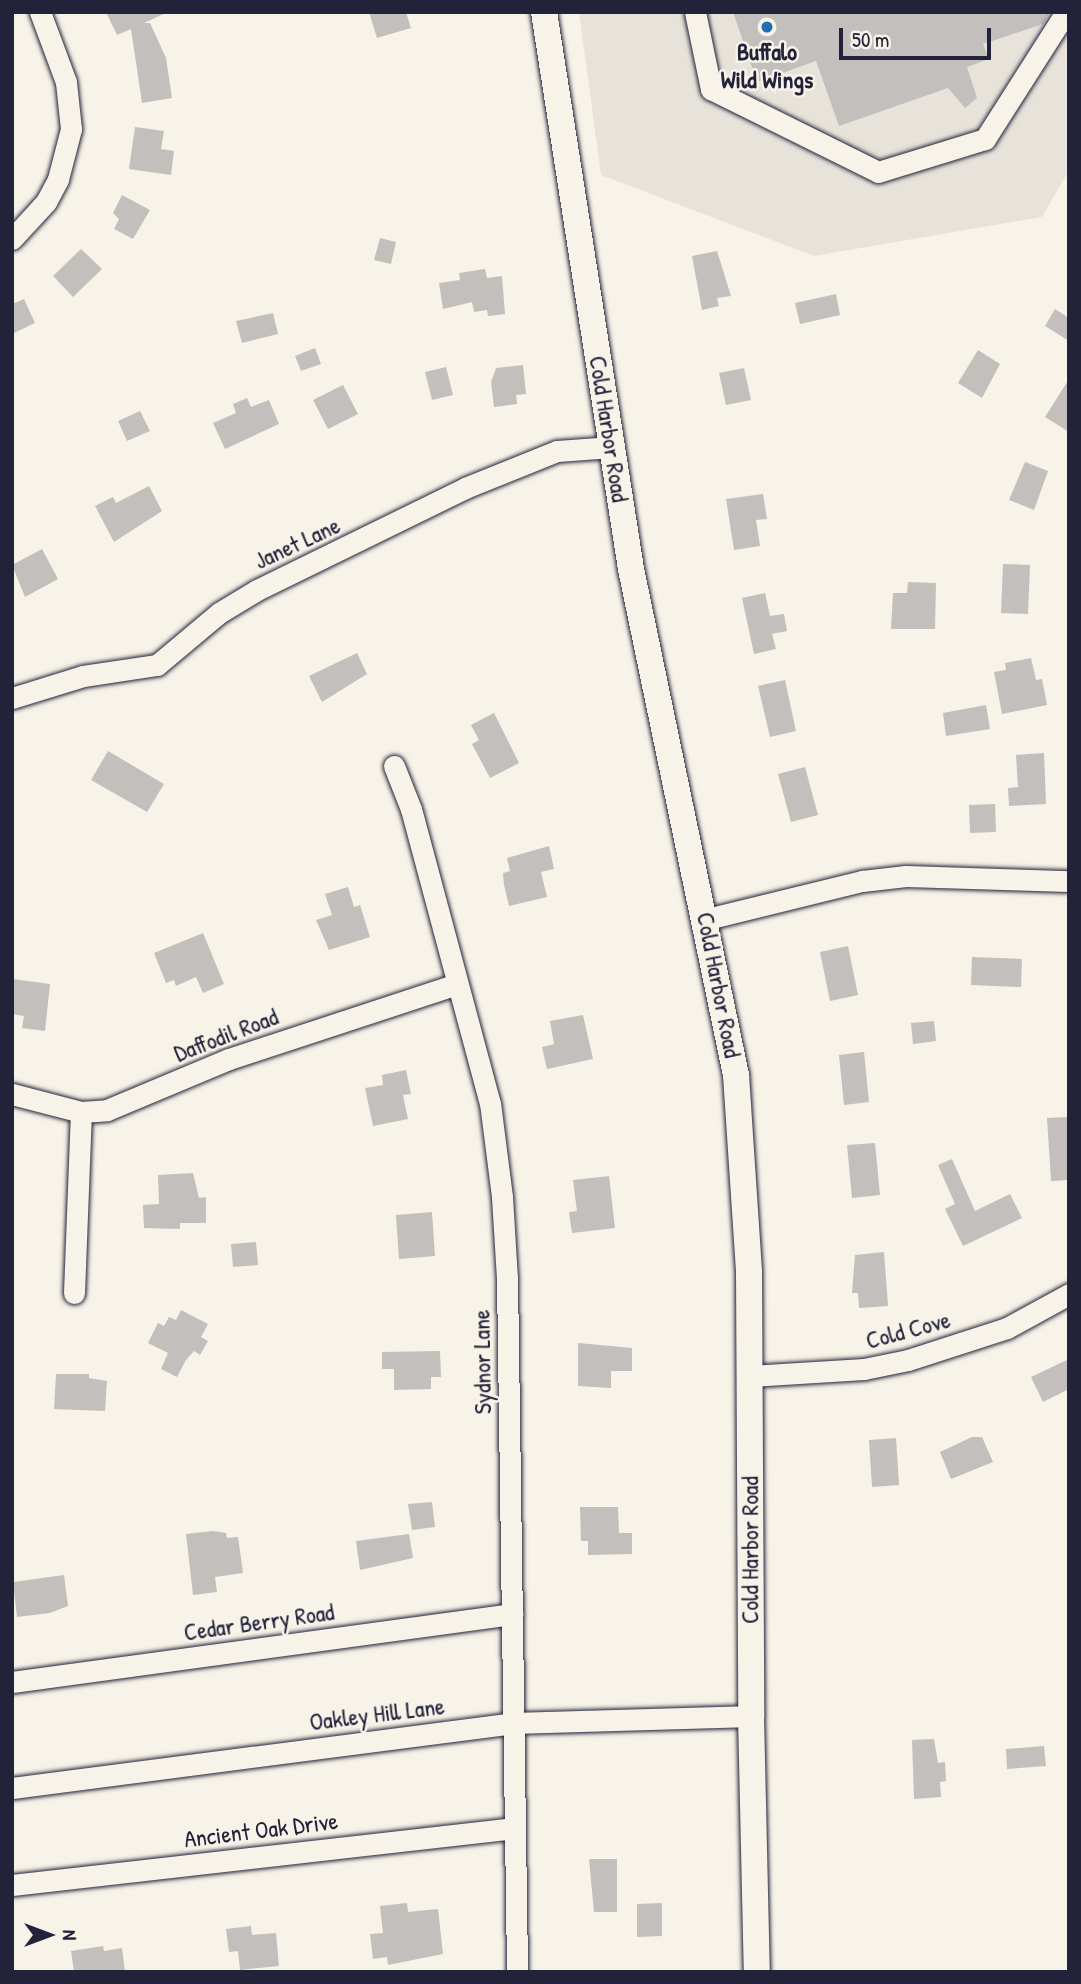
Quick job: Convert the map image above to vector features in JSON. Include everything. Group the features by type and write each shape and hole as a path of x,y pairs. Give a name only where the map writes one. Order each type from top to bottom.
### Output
{"main road":[{"name":"Cold Harbor Road","path":"544,12 612,447 657,703 707,919 736,1075 744,1169 750,1376 751,1716 757,1972"}],"street":[{"path":"12,239 46,202 58,179 71,129 66,82 40,12"},
{"path":"695,12 710,89 878,172 985,139 1066,12"},
{"name":"Janet Lane","path":"12,698 83,676 157,665 219,613 257,590 465,488 557,451 612,447"},
{"name":"Sydnor Lane","path":"394,766 411,810 490,1103 502,1197 517,1972"},
{"path":"707,919 862,881 906,876 1069,881"},
{"name":"Daffodil Road","path":"12,1094 81,1112 107,1110 229,1059 457,984"},
{"path":"74,1293 81,1112"},
{"name":"Cold Cove","path":"750,1376 864,1369 908,1360 1007,1328 1069,1294"},
{"name":"Cedar Berry Road","path":"12,1682 512,1614"},
{"name":"Oakley Hill Lane","path":"12,1788 514,1723 751,1716"},
{"name":"Ancient Oak Drive","path":"12,1885 515,1828"}],"shaded area":[{"path":"579,12 1069,12 1069,170 1042,217 814,256 601,175"}],"building":[{"path":"106,12 168,12 144,23 150,23 166,58 172,98 142,103 131,29 117,35"},
{"path":"369,12 406,12 411,28 377,38"},
{"path":"733,12 1050,12 1043,24 983,44 989,59 967,67 977,98 965,108 948,88 839,126 816,61 757,82"},
{"path":"135,127 164,131 161,149 174,151 171,175 129,169"},
{"path":"122,195 150,210 133,239 114,229 119,219 113,213"},
{"path":"380,238 396,242 391,264 374,260"},
{"path":"81,249 102,269 73,297 53,276"},
{"path":"717,251 731,296 717,298 719,306 702,310 692,256"},
{"path":"485,269 487,278 502,276 505,314 488,316 487,310 474,312 472,302 443,309 439,283 460,280 459,273"},
{"path":"836,294 840,315 800,324 795,303"},
{"path":"24,299 35,323 12,334 12,304"},
{"path":"1055,309 1069,318 1069,341 1045,326"},
{"path":"273,313 278,334 242,343 236,321"},
{"path":"315,348 321,364 301,371 295,356"},
{"path":"978,350 1000,364 982,398 958,383"},
{"path":"523,365 526,394 516,395 517,404 494,407 491,382 496,368"},
{"path":"446,367 453,395 432,400 425,372"},
{"path":"744,368 751,400 726,405 719,373"},
{"path":"1069,379 1069,432 1045,417"},
{"path":"343,385 358,414 328,429 313,400"},
{"path":"247,398 251,407 269,400 279,424 225,449 213,423 236,413 233,404"},
{"path":"140,411 150,431 127,441 118,421"},
{"path":"1025,462 1048,471 1034,510 1009,500"},
{"path":"149,486 162,511 114,542 95,506 113,497 116,503"},
{"path":"763,494 767,519 756,520 760,546 734,550 726,499"},
{"path":"42,549 58,579 25,597 12,565"},
{"path":"1003,564 1030,565 1028,614 1001,613"},
{"path":"908,582 936,583 935,629 891,629 893,593 907,593"},
{"path":"765,593 770,616 784,614 787,631 772,634 776,649 754,654 742,598"},
{"path":"357,653 367,674 322,702 309,676"},
{"path":"1031,658 1036,680 1042,679 1047,705 1002,714 994,672 1006,670 1005,663"},
{"path":"785,680 796,731 770,737 758,686"},
{"path":"986,705 990,729 946,736 943,713"},
{"path":"494,713 519,763 490,778 472,744 479,740 471,725"},
{"path":"108,751 164,784 147,812 91,780"},
{"path":"1044,753 1046,804 1009,806 1008,788 1018,787 1016,755"},
{"path":"805,767 818,815 791,822 778,774"},
{"path":"995,804 996,832 970,833 969,805"},
{"path":"549,846 554,869 541,872 547,897 509,906 503,873 510,871 507,858"},
{"path":"348,887 354,907 360,905 370,937 329,950 316,920 332,915 325,894"},
{"path":"203,933 224,984 203,993 196,977 176,986 174,980 166,983 154,953"},
{"path":"848,946 858,995 830,1001 820,952"},
{"path":"972,957 1022,959 1021,987 971,985"},
{"path":"12,979 50,984 45,1031 22,1028 24,1016 12,1014"},
{"path":"583,1015 593,1059 547,1069 542,1047 554,1044 550,1021"},
{"path":"934,1021 936,1041 913,1044 911,1023"},
{"path":"864,1052 869,1102 844,1105 839,1055"},
{"path":"406,1070 411,1094 403,1095 408,1119 373,1126 365,1088 383,1085 382,1075"},
{"path":"1069,1117 1069,1180 1051,1181 1047,1118"},
{"path":"875,1143 880,1195 852,1198 847,1145"},
{"path":"952,1159 975,1211 1010,1194 1022,1218 963,1246 945,1209 955,1204 938,1165"},
{"path":"193,1173 199,1198 206,1197 206,1223 180,1223 180,1229 144,1228 143,1205 159,1204 158,1175"},
{"path":"609,1176 615,1228 572,1233 569,1212 577,1211 573,1180"},
{"path":"432,1212 435,1256 399,1259 396,1215"},
{"path":"256,1242 258,1265 233,1267 231,1244"},
{"path":"884,1252 888,1306 859,1308 858,1293 852,1293 855,1255"},
{"path":"181,1310 208,1324 201,1337 208,1341 200,1355 194,1351 186,1360 177,1377 161,1369 168,1353 148,1343 158,1323 164,1326 169,1317 176,1320"},
{"path":"578,1343 632,1348 632,1371 611,1371 611,1388 578,1386"},
{"path":"440,1351 441,1377 431,1377 431,1389 394,1390 394,1369 382,1369 382,1352"},
{"path":"1069,1359 1069,1389 1043,1402 1031,1377"},
{"path":"56,1374 89,1374 89,1378 107,1381 105,1411 54,1409"},
{"path":"972,1437 982,1437 993,1462 951,1479 940,1452"},
{"path":"896,1438 899,1485 872,1487 869,1440"},
{"path":"432,1502 435,1527 412,1530 408,1504"},
{"path":"580,1507 618,1507 619,1533 632,1533 632,1554 588,1555 588,1541 581,1541"},
{"path":"213,1531 226,1533 227,1538 238,1537 243,1573 215,1577 217,1592 193,1595 186,1534"},
{"path":"409,1534 413,1558 360,1570 356,1541"},
{"path":"64,1575 68,1606 50,1613 17,1617 13,1582"},
{"path":"934,1739 938,1763 945,1762 946,1781 940,1782 941,1797 914,1799 912,1740"},
{"path":"1044,1746 1046,1766 1007,1769 1006,1749"},
{"path":"589,1859 617,1859 617,1912 594,1912"},
{"path":"407,1903 408,1912 438,1909 443,1954 388,1965 387,1957 373,1959 370,1934 383,1933 380,1906"},
{"path":"662,1903 662,1936 637,1937 637,1904"},
{"path":"251,1926 252,1935 276,1933 279,1966 240,1970 238,1951 229,1952 226,1929"},
{"path":"103,1946 104,1951 122,1948 125,1972 74,1972 71,1951"}],"place":[{"name":"Buffalo Wild Wings","path":"767,27"}]}
